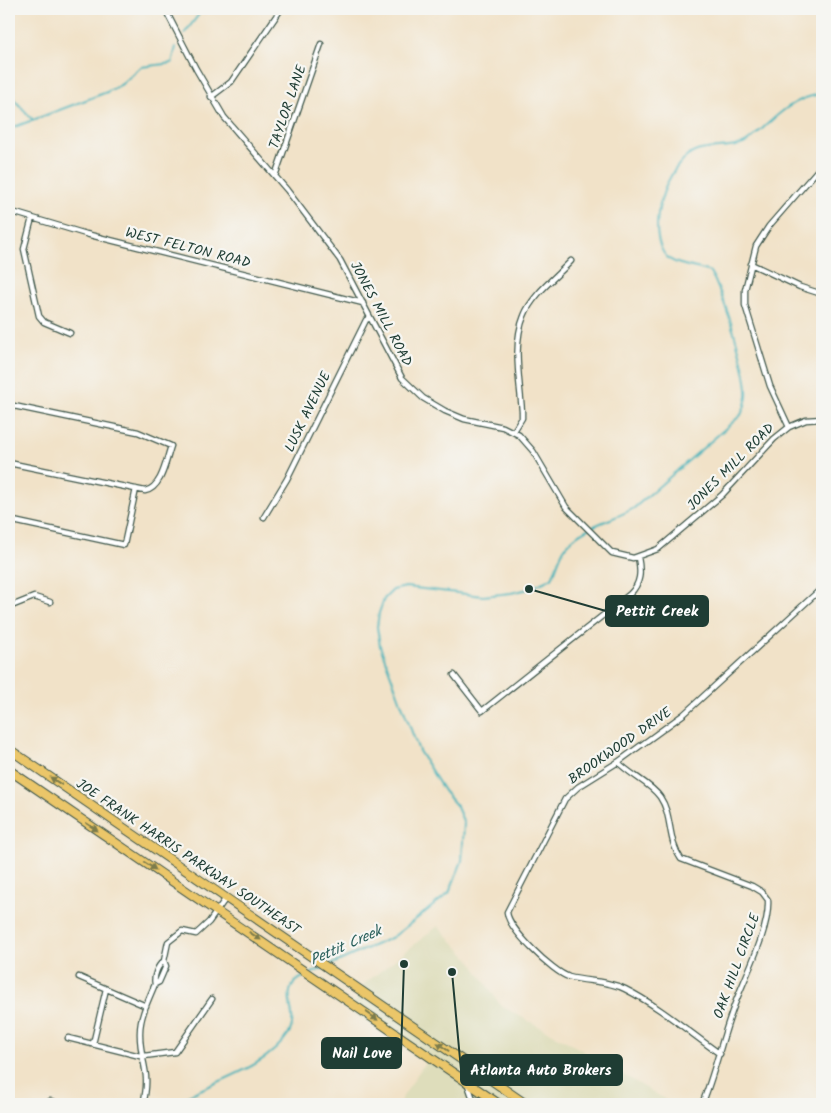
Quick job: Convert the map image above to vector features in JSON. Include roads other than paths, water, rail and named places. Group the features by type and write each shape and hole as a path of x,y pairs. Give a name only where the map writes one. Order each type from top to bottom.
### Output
{"highway":[{"name":"JOE FRANK HARRIS PARKWAY SOUTHEAST","path":"9,749 526,1104"},
{"name":"JOE FRANK HARRIS PARKWAY SOUTHEAST","path":"9,770 499,1103"}],"street":[{"name":"JONES MILL ROAD","path":"165,9 211,97 224,117 275,176 330,245 363,303 395,368 406,383 419,395 452,414 514,432 530,446 561,500 599,542 615,554 638,557 658,549 688,526 728,489 774,439 788,427 806,420 822,419"},
{"path":"211,97 231,82 281,9"},
{"name":"TAYLOR LANE","path":"275,176 321,44"},
{"path":"788,427 770,386 745,305 745,290 756,246 769,226 822,165"},
{"name":"WEST FELTON ROAD","path":"9,211 363,303"},
{"path":"32,218 24,249 39,316 44,322 70,333"},
{"path":"514,432 522,418 517,342 524,316 533,302 571,261"},
{"path":"750,264 800,287 822,294"},
{"name":"LUSK AVENUE","path":"264,517 287,479 362,328 370,318"},
{"path":"9,405 138,432 172,446 154,487 145,491 9,463"},
{"path":"9,520 124,545 136,489"},
{"path":"454,674 482,711 630,594 636,588 640,576 638,557"},
{"name":"BROOKWOOD DRIVE","path":"720,1054 643,999 623,988 567,976 552,968 508,920 509,906 565,799 578,787 618,762 684,714 822,588"},
{"path":"9,607 34,597 50,602"},
{"name":"OAK HILL CIRCLE","path":"618,762 659,796 664,807 674,850 681,859 752,886 762,892 768,900 766,922 732,1012 712,1080 702,1104"},
{"path":"143,1104 148,1080 140,1032 146,1006 155,984 159,982 166,966 164,961 168,942 174,935 182,931 196,934 226,898"},
{"path":"79,977 146,1006"},
{"path":"92,1044 106,989"},
{"path":"68,1038 144,1057 175,1052 212,999"},
{"path":"466,1081 472,1092 473,1103 483,1100 499,1103"},
{"path":"50,1101 62,1104"}],"waterway":[{"path":"184,34 203,9"},
{"path":"9,129 107,92 122,84 141,67 172,63 176,47"},
{"path":"9,94 33,120"},
{"name":"Pettit Creek","path":"328,966 393,937 429,909 449,893 462,861 464,823 456,805 444,791 419,751 380,646 377,627 384,599 393,590 406,587 483,596 511,593 529,589 552,578 562,552 570,541 587,529 634,508 741,415 747,397 747,386 740,352 722,297 710,272 671,260 660,246 657,232 661,199 676,168 686,157 697,151 743,144 796,102 822,94"},
{"name":"Pettit Creek","path":"312,973 324,968"},
{"name":"Pettit Creek","path":"180,1104 189,1095 257,1063 280,1044 289,1033 292,1025 289,995 291,988 305,976"}],"place":[{"name":"Pettit Creek","path":"529,589"},
{"name":"Nail Love","path":"404,964"},
{"name":"Atlanta Auto Brokers","path":"452,972"}]}
